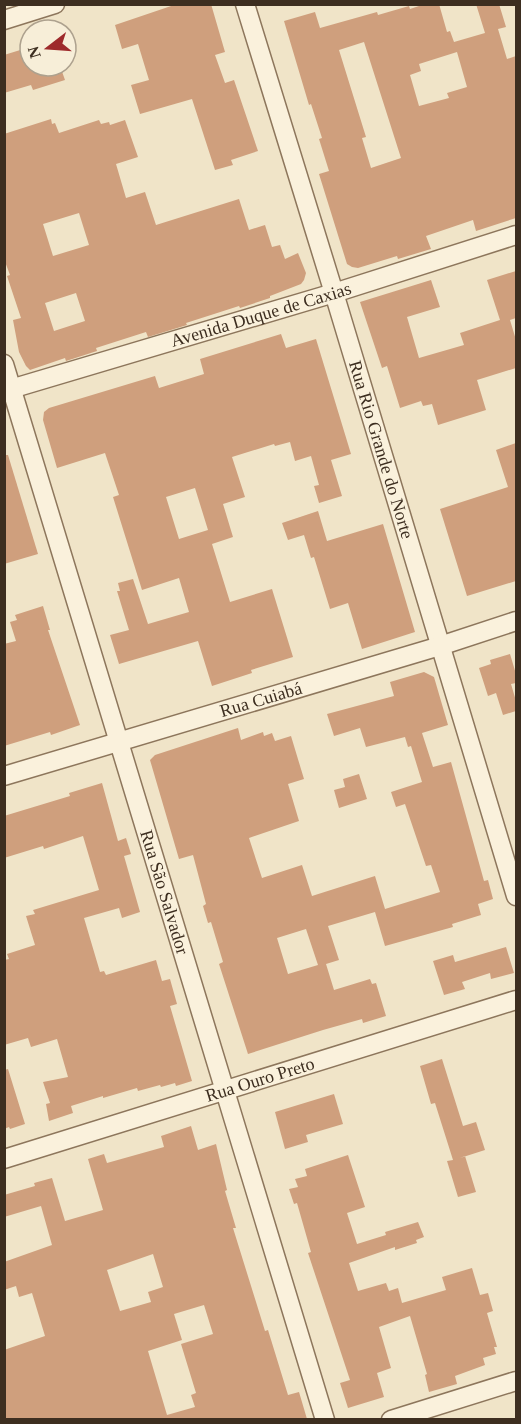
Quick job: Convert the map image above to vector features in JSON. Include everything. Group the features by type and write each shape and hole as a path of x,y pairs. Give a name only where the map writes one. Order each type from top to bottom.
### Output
{"street":[{"path":"4,20 55,4"},
{"name":"Rua Rio Grande do Norte","path":"244,4 516,896"},
{"name":"Avenida Duque de Caxias","path":"8,390 334,293 516,235"},
{"name":"Rua São Salvador","path":"4,364 8,390 119,742 325,1419"},
{"name":"Rua Cuiabá","path":"4,776 440,646 516,621"},
{"name":"Rua Ouro Preto","path":"4,1160 516,1000"},
{"path":"391,1419 516,1381"}],"building":[{"path":"177,4 211,4 225,52 215,55 225,83 234,80 258,151 231,160 233,165 215,170 192,99 140,114 131,85 149,80 138,44 122,49 115,25"},
{"path":"425,4 439,4 447,32 450,31 454,42 485,33 476,4 499,4 506,27 498,29 507,59 516,56 516,218 476,231 473,220 426,236 431,249 398,259 397,256 358,268 352,267 347,264 319,174 329,171 319,139 322,138 311,104 309,105 284,21 315,12 320,28 377,12 378,15 409,6 410,9","holes":["364,42 401,158 371,168 362,138 366,137 339,50","457,52 467,87 447,93 449,98 419,106 410,75 421,71 419,64"]},
{"path":"18,51 18,78 64,78 65,80 33,90 31,85 4,93 4,55"},
{"path":"51,119 59,133 99,120 101,124 109,122 110,125 125,120 138,157 116,164 126,198 145,192 156,225 239,199 249,230 265,225 272,247 280,245 285,259 298,253 306,273 304,280 301,284 270,296 270,298 240,308 239,306 148,337 146,332 96,348 97,351 66,361 65,358 30,370 19,352 13,320 21,318 7,276 10,275 4,259 4,134","holes":["79,213 89,245 53,256 43,224","76,293 85,321 54,331 45,303"]},
{"path":"516,271 516,318 510,320 516,340 516,368 477,380 486,410 438,425 432,404 423,406 421,401 400,408 387,366 382,368 360,302 431,280 440,307 407,317 419,358 464,345 460,333 500,320 487,280"},
{"path":"281,334 286,348 316,339 351,454 331,460 342,496 319,503 314,486 319,485 311,456 295,461 290,442 275,446 274,444 232,457 245,497 223,504 233,537 212,544 230,602 272,589 293,657 251,670 252,673 212,686 198,641 119,664 110,635 129,630 117,591 120,591 118,583 133,579 148,624 189,612 179,578 142,590 113,497 119,495 105,453 57,468 43,420 44,412 49,408 155,376 159,388 204,374 200,359","holes":["195,488 208,530 179,539 166,497"]},
{"path":"516,443 516,581 467,596 440,509 508,487 496,450"},
{"path":"4,455 8,455 38,554 4,564"},
{"path":"318,511 327,541 383,524 415,632 362,649 348,603 330,609 314,557 311,558 304,535 288,540 282,523"},
{"path":"43,606 50,630 48,630 80,725 51,735 50,732 4,746 4,644 16,641 10,622 17,620 15,615"},
{"path":"510,654 516,674 516,683 511,684 516,701 516,711 503,715 496,693 488,696 479,668 491,664 490,660"},
{"path":"424,672 434,677 448,725 422,733 433,767 451,762 484,881 488,880 493,899 478,904 481,915 452,924 453,927 385,946 375,912 328,926 339,960 326,964 334,990 370,979 372,984 376,983 386,1016 363,1023 362,1019 248,1054 219,964 223,962 211,922 208,923 203,906 206,904 193,855 179,859 150,760 155,755 238,728 241,740 263,732 264,736 272,733 275,741 291,736 304,779 288,784 299,821 249,838 262,878 302,865 312,896 375,876 385,909 440,892 431,865 426,866 405,804 396,807 391,792 422,782 411,746 408,747 405,737 366,747 360,728 334,736 327,714 394,696 390,682","holes":["306,929 318,965 288,974 277,938"]},
{"path":"359,774 367,799 339,808 334,790 345,787 343,779"},
{"path":"102,783 118,841 126,838 131,854 124,856 140,912 122,918 119,908 84,918 100,972 104,971 106,975 156,960 162,981 170,979 177,1004 170,1006 192,1081 176,1086 175,1083 138,1091 137,1088 103,1098 103,1096 71,1106 73,1113 49,1121 46,1104 50,1103 43,1082 68,1077 57,1039 31,1047 28,1038 4,1045 4,960 9,959 7,954 35,945 26,916 35,914 33,910 99,890 83,836 44,849 43,846 4,858 4,816 70,796 69,793"},
{"path":"506,947 514,973 491,979 490,973 462,982 465,989 444,995 433,961 453,955 455,962"},
{"path":"442,1059 463,1126 476,1122 485,1150 465,1156 476,1192 458,1197 447,1161 453,1160 435,1103 431,1104 420,1066"},
{"path":"8,1069 25,1124 4,1129 4,1070"},
{"path":"334,1094 343,1124 306,1135 308,1142 285,1149 275,1112"},
{"path":"191,1126 198,1150 216,1144 227,1190 225,1191 236,1228 233,1228 265,1331 268,1330 288,1395 299,1392 307,1419 4,1419 4,1350 45,1336 32,1293 19,1297 16,1286 4,1290 4,1262 52,1245 41,1206 4,1217 4,1195 35,1186 34,1183 52,1178 65,1221 103,1210 88,1159 104,1154 107,1163 164,1147 161,1136","holes":["153,1254 163,1287 148,1292 151,1302 120,1311 107,1270","204,1305 213,1334 181,1344 196,1393 191,1395 195,1407 167,1415 148,1351 182,1340 174,1314"]},
{"path":"348,1155 365,1207 347,1213 357,1244 418,1222 424,1237 416,1240 417,1243 395,1250 395,1247 349,1263 358,1291 386,1283 389,1291 398,1288 402,1303 446,1290 442,1277 472,1268 480,1295 488,1293 493,1311 487,1313 497,1347 494,1347 496,1354 483,1358 485,1365 455,1376 457,1384 429,1392 425,1375 427,1374 410,1316 379,1327 391,1368 377,1373 384,1397 348,1408 340,1383 350,1380 308,1253 311,1252 297,1203 294,1204 289,1189 298,1187 295,1179 307,1176 305,1169"}]}
